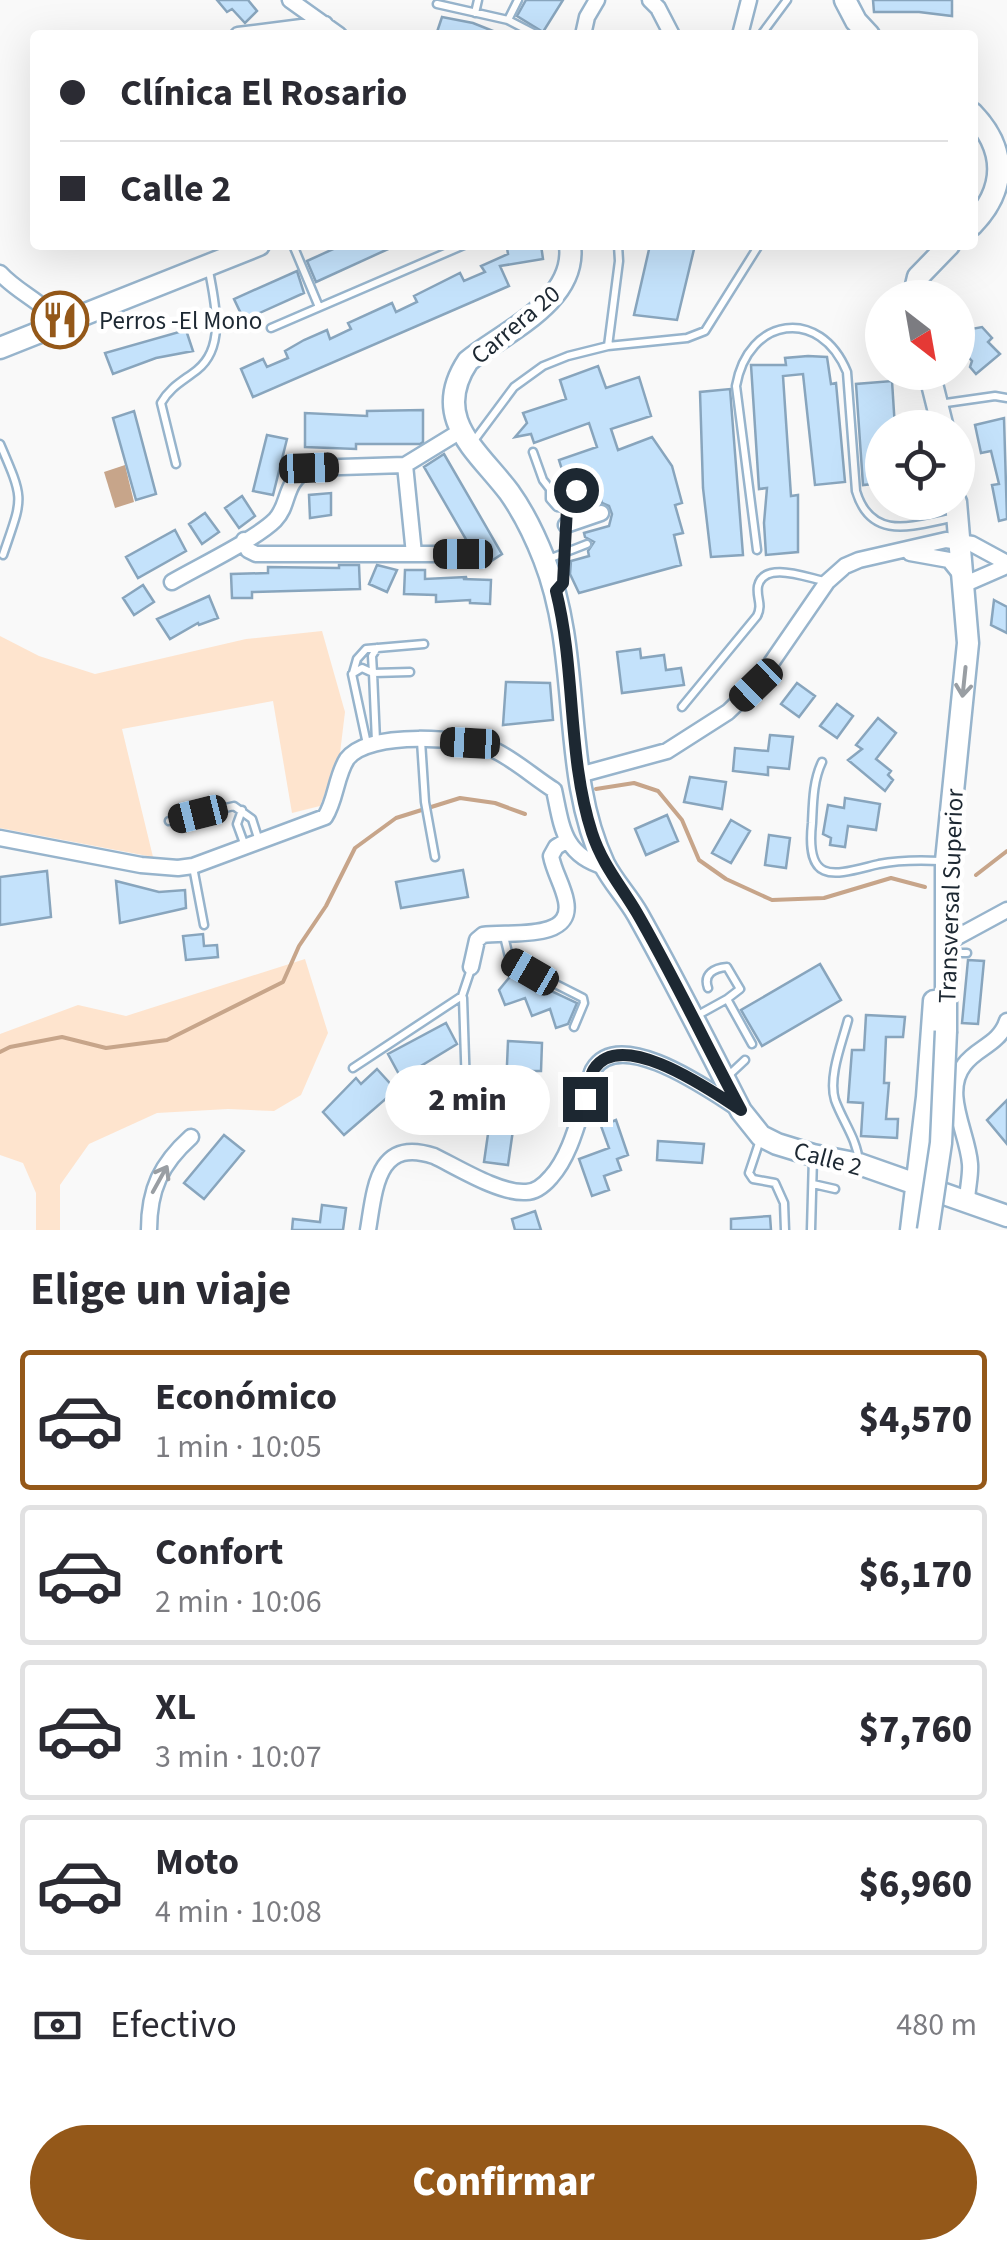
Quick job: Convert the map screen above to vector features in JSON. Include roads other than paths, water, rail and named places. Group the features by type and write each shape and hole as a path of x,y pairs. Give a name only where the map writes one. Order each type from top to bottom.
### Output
{"street":[{"path":"290,0 333,30"},
{"path":"584,30 597,0"},
{"path":"650,0 669,30"},
{"path":"741,30 749,0"},
{"path":"845,0 864,30"},
{"path":"278,30 325,24"},
{"path":"978,119 997,140 1003,168 994,204 978,219"},
{"path":"0,348 246,250"},
{"name":"Carrera 20","path":"465,439 454,398 459,375 468,361 556,296 568,277 570,250"},
{"path":"917,280 944,250"},
{"path":"0,273 12,287 43,306 59,324"},
{"path":"934,390 939,410"},
{"path":"172,582 274,521 298,475 309,468 405,465 465,439 555,557 580,775 592,834 606,867 636,910 741,1110"},
{"path":"405,465 414,554"},
{"path":"566,525 601,514"},
{"name":"Transversal Superior","path":"928,1230 941,1143 951,1029 954,949 946,863 968,643 958,520"},
{"path":"244,540 248,550 256,554 463,554"},
{"path":"580,775 667,752 728,712 756,685 827,582 844,566 946,540 959,541 1007,564"},
{"path":"894,552 948,560 962,581 1007,564"},
{"path":"0,838 141,865 192,866 325,817 348,759 372,743 421,740 470,743 497,752 554,790 566,841 606,867"},
{"path":"471,967 477,940 483,935 545,932 560,924 567,908 551,856 556,846 566,841"},
{"path":"912,1230 946,863"},
{"path":"954,949 1007,910"},
{"path":"973,1204 970,1163 956,1091 961,1068 996,1040 1007,1021"},
{"name":"Calle 2","path":"368,1230 380,1172 388,1158 404,1152 434,1156 512,1190 528,1192 541,1186 564,1160 594,1070 610,1056 626,1054 674,1070 741,1110 762,1136 813,1156 917,1176 1007,1216"},
{"path":"962,1122 972,1137 977,1156 973,1204"},
{"path":"149,1230 150,1196 160,1175 192,1137"},
{"path":"917,1176 953,1180 962,1175 967,1149"}],"lane":[{"path":"474,12 478,0"},
{"path":"508,20 518,0"},
{"path":"764,30 787,0"},
{"path":"437,4 508,20 527,30"},
{"path":"295,250 320,307"},
{"path":"271,328 452,250"},
{"path":"608,346 618,250"},
{"path":"465,439 514,387 568,356 608,346 687,338 705,331 756,250"},
{"path":"176,464 161,402 213,350 216,336 208,264"},
{"path":"757,550 736,386 740,367 752,345 778,330 815,333 829,340 841,356 847,372 856,491 865,510"},
{"path":"938,405 995,396 1007,398"},
{"path":"0,444 22,502 4,555"},
{"path":"533,452 550,489 552,504 567,508"},
{"path":"550,489 558,482 573,486 576,496 567,508 566,525 555,557"},
{"path":"875,520 888,526 914,520"},
{"path":"555,557 586,544"},
{"path":"682,707 757,616 762,604 760,581 768,574 780,571 827,582"},
{"path":"372,743 352,674 361,654 379,646 424,644"},
{"path":"372,743 372,656 379,646"},
{"path":"352,674 362,668 373,673 410,672"},
{"path":"421,740 425,802 435,857"},
{"path":"822,762 816,775 810,840 826,872 839,875 896,862 946,863"},
{"path":"168,821 227,807 242,810 252,819 252,844"},
{"path":"242,810 237,824 252,844"},
{"path":"192,866 204,924"},
{"path":"504,932 510,961 583,998 574,1026"},
{"path":"466,1088 462,996 471,967"},
{"path":"693,1018 740,989 726,968 709,973 708,988"},
{"path":"353,1068 462,996"},
{"path":"727,999 752,1044"},
{"path":"848,1020 833,1082 834,1098 858,1148 859,1164"},
{"path":"725,1080 745,1060"},
{"path":"762,1136 748,1174 753,1179 775,1183 780,1190 785,1230"},
{"path":"812,1230 813,1156"},
{"path":"814,1184 836,1189"}],"waterway":[{"path":"596,789 634,783 658,791 682,820 699,860 726,879 772,900 824,898 891,878 925,887"},
{"path":"0,1052 62,1037 106,1048 167,1040 283,982 355,848 396,818 460,798 495,803 525,814"},
{"path":"976,875 1007,851"}],"place":[{"name":"Perros -El Mono","path":"60,320"}]}
